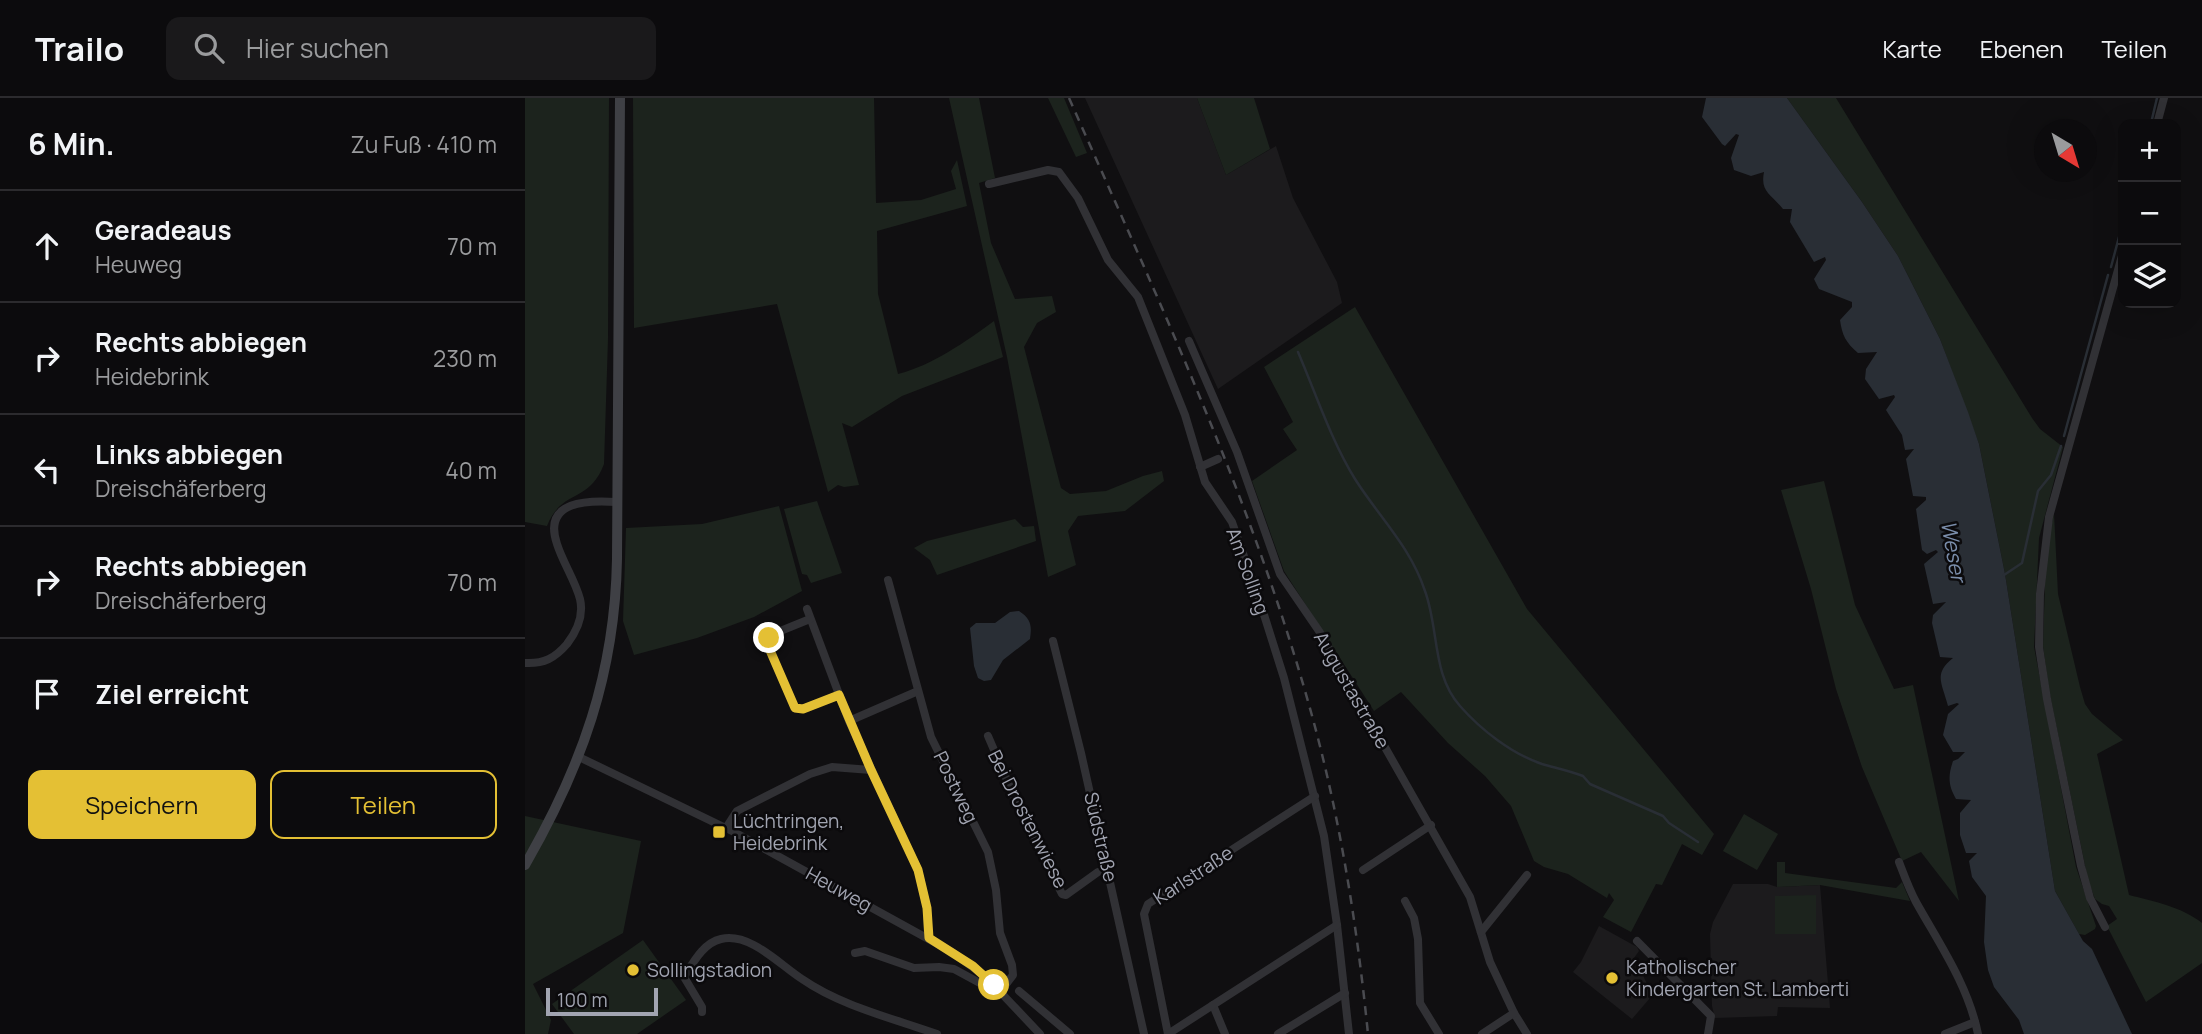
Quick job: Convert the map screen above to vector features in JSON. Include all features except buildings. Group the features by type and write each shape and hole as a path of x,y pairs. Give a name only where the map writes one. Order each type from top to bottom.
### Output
{"main road":[{"path":"525,865 558,805 579,757 598,702 613,631 616,597 620,98"}],"street":[{"path":"2158,119 2164,98"},
{"name":"Am Solling","path":"989,184 1055,170 1066,180 1092,225 1108,260 1138,297 1185,415 1205,482 1231,522 1288,691 1324,836 1349,1034"},
{"path":"2105,927 2090,898 2081,866 2047,699 2039,647 2040,594 2045,538 2053,498 2118,270"},
{"name":"Augustastraße","path":"1189,341 1237,452 1280,574 1319,631 1470,897 1490,962 1527,1034"},
{"path":"1200,467 1237,452"},
{"path":"525,663 540,664 551,659 579,629 581,601 556,541 554,528 558,517 565,509 589,500 617,502"},
{"name":"Postweg","path":"888,580 931,737 988,852 996,890 1000,933 1013,975 997,989"},
{"path":"807,609 849,721 918,870 927,908 929,938"},
{"path":"810,620 773,634 769,638 769,648 795,708 803,709 839,695"},
{"name":"Südstraße","path":"1053,640 1144,1034"},
{"path":"849,721 918,691"},
{"name":"Bei Drostenwiese","path":"988,736 1016,802 1062,894 1066,895 1098,872 1108,869"},
{"name":"Heuweg","path":"579,757 726,828 929,938 973,966 1040,1034"},
{"path":"726,828 737,811 810,774 832,767 871,770"},
{"name":"Karlstraße","path":"1168,1034 1145,908 1315,796"},
{"path":"1363,870 1431,825"},
{"path":"1899,862 1916,901 1953,966 1978,1034"},
{"path":"1481,932 1527,875"},
{"path":"1405,901 1414,918 1418,939 1420,1003 1439,1034"},
{"path":"1168,1034 1337,925"},
{"path":"702,1012 684,977 697,955 709,946 720,939 735,939 759,948 801,979 832,996 937,1034"},
{"path":"1637,941 1711,1016 1708,1034"},
{"path":"855,953 865,951 914,968 954,969 989,988 997,989"},
{"path":"1019,991 1070,1034"},
{"path":"1278,1034 1345,993"},
{"path":"1213,1005 1225,1034"},
{"path":"1482,1034 1514,1013"},
{"path":"1945,1034 1975,1022"}],"shaded area":[{"path":"525,98 609,98 608,339 604,464 591,485 560,506 547,526 525,522"},
{"path":"633,98 874,98 876,203 921,200 956,189 951,171 957,160 967,206 877,231 878,294 898,374 936,359 994,321 1003,357 902,396 852,427 842,423 859,485 838,485 828,492 777,304 634,328"},
{"path":"949,98 979,98 995,178 979,183 991,243 1015,299 1052,296 1056,312 1037,323 1024,347 1061,488 1070,494 1106,491 1162,471 1164,481 1125,511 1078,516 1068,531 1076,565 1048,577 1007,357"},
{"path":"1048,98 1064,98 1087,153 1076,157"},
{"path":"1085,98 1197,98 1226,175 1276,146 1293,198 1337,282 1342,303 1218,389"},
{"path":"1197,98 1254,98 1270,149 1226,175"},
{"path":"1787,98 1836,98 2032,418 2040,429 2063,447 2039,538 2034,647 2076,867 2096,926 2085,935 2079,934 2055,891 2005,574 1979,444 1940,339 1898,256"},
{"path":"1355,307 1527,609 1714,834 1702,855 1682,844 1662,885 1656,884 1631,932 1603,917 1614,900 1609,893 1607,898 1568,874 1534,861 1511,806 1485,776 1448,743 1401,692 1374,711 1284,571 1252,481 1297,450 1283,429 1293,422 1264,367"},
{"path":"1824,481 1855,605 1894,689 1913,685 1959,901 1921,852 1902,861 1862,767 1836,689 1811,589 1781,490"},
{"path":"817,501 842,573 811,583 807,575 802,574 784,509"},
{"path":"779,506 802,591 754,617 697,638 634,655 623,621 626,528 702,524"},
{"path":"2054,513 2058,594 2085,704 2092,714 2123,740 2097,754 2129,895 2176,909 2202,923 2202,963 2146,1002 2107,926 2117,919 2109,906 2095,899 2088,880 2049,690 2043,646 2046,552"},
{"path":"1015,519 1023,527 1034,526 1036,541 937,575 930,560 914,548 927,541"},
{"path":"1744,814 1778,834 1757,870 1723,851"},
{"path":"525,816 641,841 623,933 533,984 551,1020 548,1034 525,1034"},
{"path":"1777,862 1785,862 1785,873 1896,888 1902,882 1910,901 1820,885 1777,887"},
{"path":"1733,884 1768,884 1777,887 1820,885 1830,1008 1778,1007 1777,1016 1715,1018 1712,1006 1710,934 1713,922"},
{"path":"1816,895 1816,934 1775,934 1775,896"},
{"name":"Katholischer Kindergarten St. Lamberti","path":"1599,926 1637,947 1639,951 1631,962 1635,969 1640,969 1647,984 1656,991 1632,1019 1573,972"},
{"name":"Sollingstadion","path":"643,940 686,1000 637,1034 574,1034 552,1004"}],"water":[{"name":"Weser","path":"1706,98 1787,98 1898,256 1940,339 1979,444 2005,574 2055,891 2083,941 2092,949 2132,1034 2024,1034 2019,1020 1994,987 1988,970 1984,942 1986,896 1972,877 1969,861 1977,853 1966,853 1960,835 1960,813 1971,800 1956,799 1950,785 1953,761 1965,752 1953,752 1943,735 1948,714 1959,704 1948,706 1942,685 1943,669 1953,658 1940,657 1932,623 1933,615 1946,602 1933,604 1924,564 1938,552 1936,550 1927,554 1922,550 1916,509 1926,497 1913,496 1906,459 1914,449 1905,450 1902,435 1886,410 1894,395 1879,399 1865,379 1866,369 1877,352 1858,353 1843,334 1840,320 1852,307 1852,302 1819,289 1814,279 1826,260 1825,257 1814,262 1790,222 1792,209 1783,209 1765,189 1764,172 1751,176 1734,170 1731,158 1739,135 1736,134 1725,146 1722,144 1702,117"},
{"path":"1019,611 1030,623 1030,639 1003,660 991,680 978,678 970,628 976,623 995,623 1010,612"}],"waterway":[{"path":"2152,119 2157,98"},
{"path":"2111,267 2118,241"},
{"path":"2064,436 2108,275"},
{"path":"1298,352 1346,464 1403,546 1419,575 1429,606 1440,666 1451,694 1460,706 1477,724 1508,748 1531,760 1583,776 1590,784 1663,816 1698,842"},
{"path":"2004,575 2022,563 2038,491 2051,475 2061,446"}],"railway":[{"path":"1069,98 1201,400 1261,554 1287,633 1311,712 1339,831 1359,952 1368,1034"}],"place":[{"name":"Lüchtringen, Heidebrink","path":"719,832"},
{"name":"Sollingstadion","path":"633,970"},
{"name":"Katholischer Kindergarten St. Lamberti","path":"1612,978"}],"route":[{"path":"769,638 769,648 795,708 803,709 839,695 918,870 927,908 929,938 973,966 994,985"}]}
